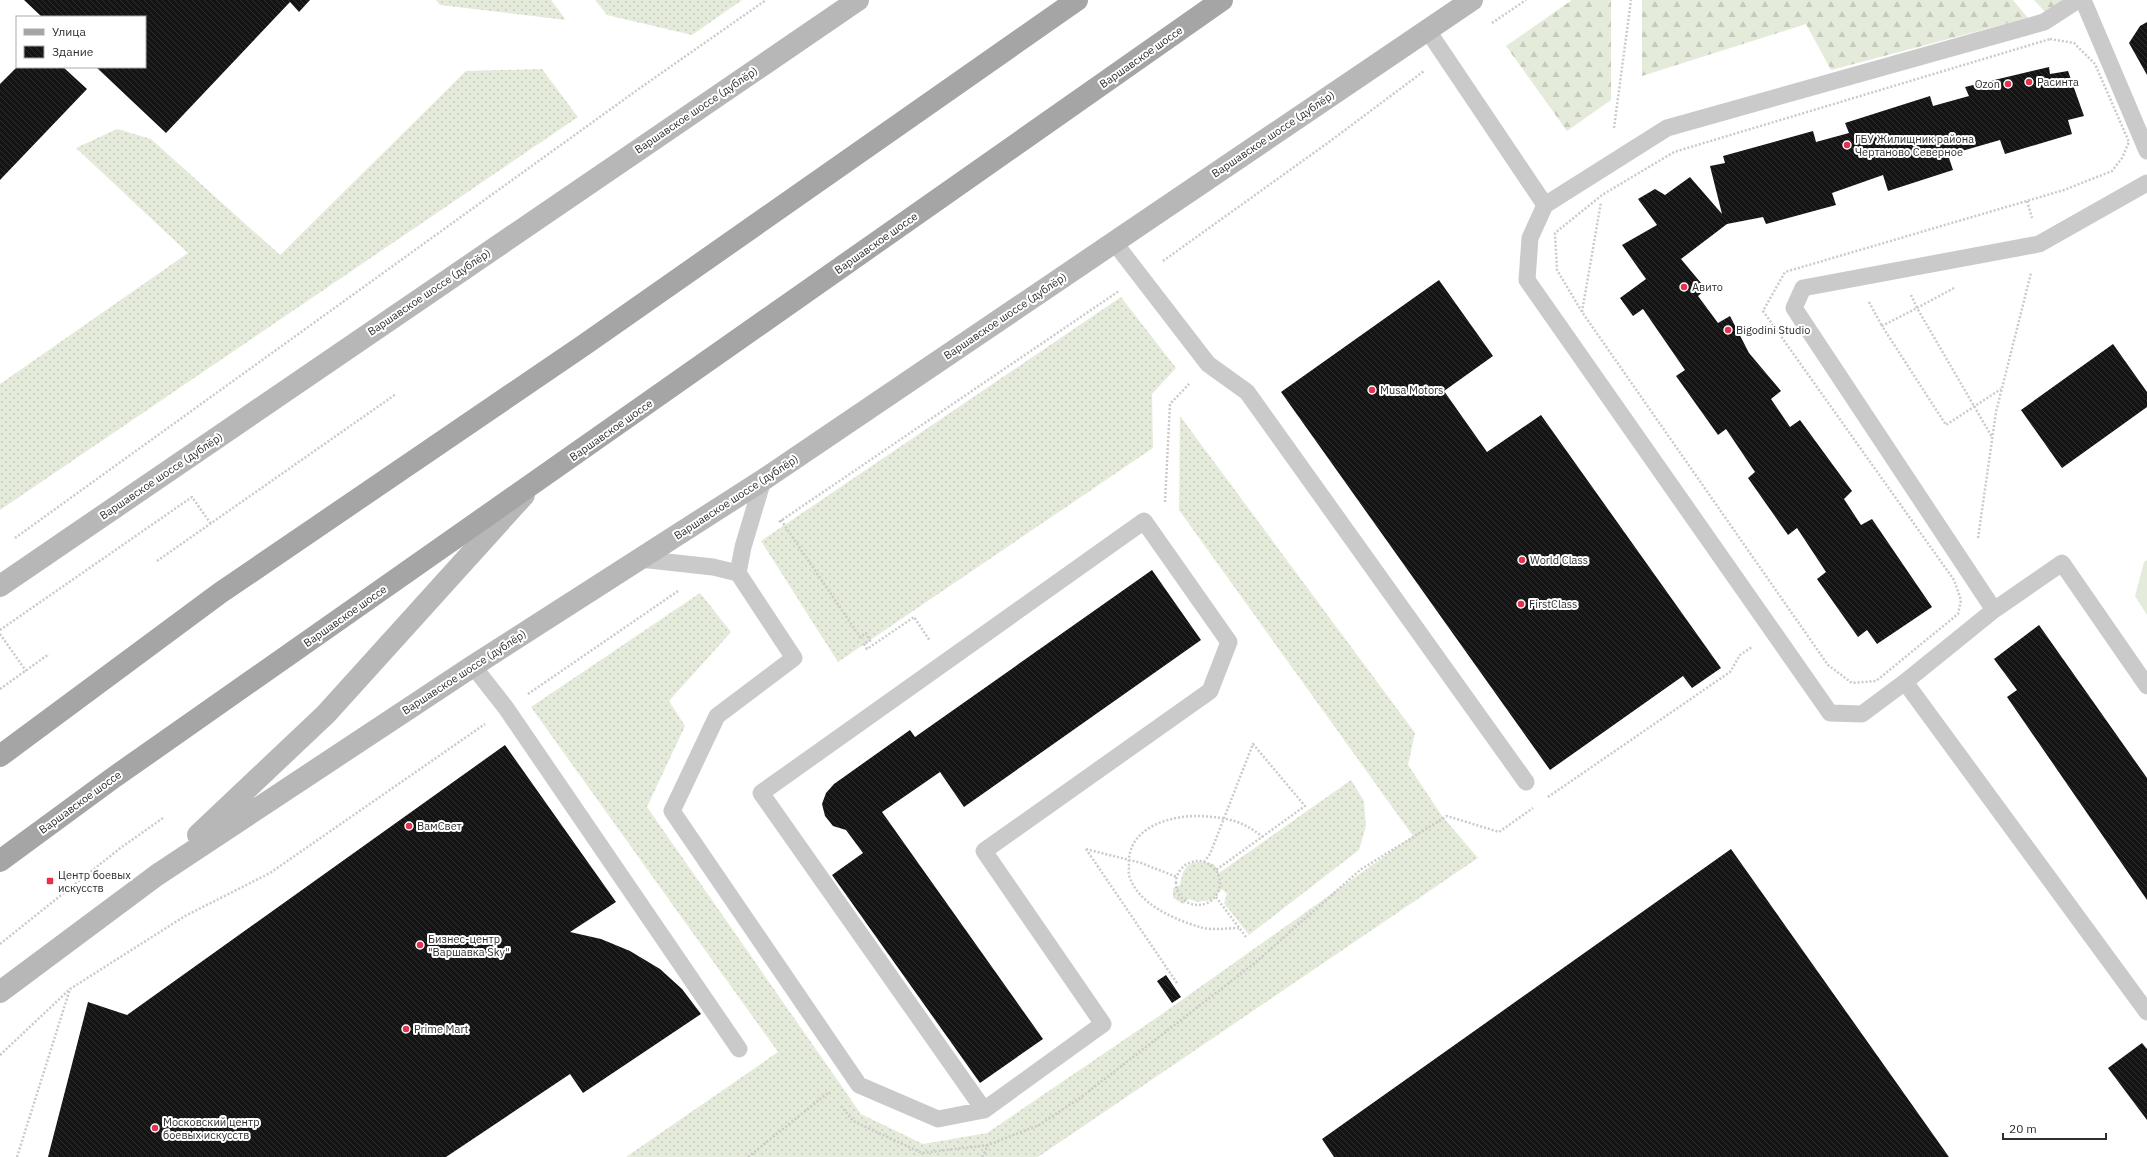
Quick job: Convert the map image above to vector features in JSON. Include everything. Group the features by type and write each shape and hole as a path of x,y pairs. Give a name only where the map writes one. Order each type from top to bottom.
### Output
{"main road":[{"name":"Варшавское шоссе (дублёр)","path":"0,586 858,0"},
{"path":"0,756 220,593 584,345 1077,0"},
{"name":"Варшавское шоссе","path":"0,861 113,778 1222,0"},
{"name":"Варшавское шоссе (дублёр)","path":"0,992 157,875 473,666 763,480 1472,0"},
{"path":"157,875 326,714 536,482"}],"lane":[{"path":"2078,0 2044,22 1667,128 1545,205 1530,238 1527,280 1830,713 1862,714 1994,610 2062,563 2147,686"},
{"path":"2083,0 2147,150"},
{"path":"1428,31 1545,205"},
{"path":"1994,610 1794,308 1803,288 2039,244 2147,183"},
{"path":"1114,242 1208,364 1247,392 1526,782"},
{"path":"738,573 743,547 763,480"},
{"path":"640,559 713,567 738,573 794,658 717,716 672,811 859,1085 938,1119 984,1110 1103,1024 984,851 1210,691 1229,642 1144,521 761,793 984,1110"},
{"path":"473,666 506,708 739,1049"},
{"path":"1904,682 2147,1012"}],"path":[{"path":"13,539 640,88 766,0"},
{"path":"1488,26 1526,0"},
{"path":"2050,39 2074,43 2095,64 2129,142 2122,158 2112,171 2064,190 2027,201 1785,272 1764,311 1946,568 1954,580 1961,600 1958,614 1876,681 1852,683 1828,665 1582,312 1557,270 1555,233 1602,195 1674,152 2050,39"},
{"path":"743,547 1141,276 1329,142 1444,56"},
{"path":"1946,568 1980,537 1996,412 2039,244 2027,201"},
{"path":"1882,326 1957,286"},
{"path":"1908,288 1917,308 1992,437"},
{"path":"1875,298 1868,302 1946,425 2002,389"},
{"path":"1162,546 1170,404 1208,364"},
{"path":"158,561 396,394"},
{"path":"0,630 192,497 211,524"},
{"path":"781,520 860,637 866,633 870,641 864,644 867,649 914,618 945,663"},
{"path":"0,1055 70,989 185,916 270,873 506,708 713,567"},
{"path":"1546,799 1730,672 1740,655 1774,632"},
{"path":"0,634 26,671"},
{"path":"0,689 49,654"},
{"path":"1204,862 1210,854 1253,744 1306,806 1216,870"},
{"path":"838,1103 853,1121 922,1153 988,1145 1040,1125 1080,1098 1256,962 1360,870 1447,816 1499,832 1534,807"},
{"path":"1239,928 1201,928 1162,911 1141,895 1130,877 1128,860 1130,851 1136,840 1149,827 1167,819 1187,816 1225,817 1248,825 1263,836"},
{"path":"0,944 119,849 163,818"},
{"path":"1177,877 1128,860 1086,849 1177,983"},
{"path":"1204,862 1216,870 1221,884 1215,897 1203,905 1189,904 1179,894 1176,887 1177,877 1183,867 1190,863 1204,862"},
{"path":"1215,897 1246,937"},
{"path":"17,1157 70,989"},
{"path":"748,1157 829,1092 834,1097"},
{"path":"982,1157 988,1145"}],"green space":[{"path":"436,0 551,0 566,20 440,5"},
{"path":"595,0 742,0 692,35 607,15"},
{"path":"1572,0 1611,0 1611,100 1567,131 1506,46"},
{"path":"1642,0 2013,0 2028,18 1831,70 1806,24 1642,76"},
{"path":"2034,0 2065,0 2046,13"},
{"path":"542,69 578,117 0,510 0,384 188,253 76,148 117,129 151,139 280,255 466,71"},
{"path":"1121,297 1176,368 1152,394 1153,448 838,662 761,541"},
{"path":"1180,416 1415,733 1408,765 1442,816 1478,858 1038,1157 626,1157 778,1052 531,707 700,593 731,632 669,701 685,726 647,807 861,1114 923,1144 987,1133 1162,1014 1413,836 1179,510"},
{"path":"2147,560 2147,615 2135,596 2144,562"},
{"path":"1351,780 1364,801 1366,826 1359,850 1249,935 1224,903 1227,894 1222,889 1212,900 1197,902 1189,899 1183,904 1173,898 1173,888 1180,885 1184,871 1190,864 1200,862 1214,864 1219,873"}],"building":[{"path":"24,0 310,0 299,12 290,2 166,133 97,68 146,68 146,16 41,16"},
{"path":"2147,22 2147,75 2129,43 2140,26"},
{"path":"2049,67 2050,74 2068,71 2084,116 2068,120 2072,134 2005,154 2000,140 1948,155 1953,170 1888,191 1883,175 1832,193 1836,205 1766,224 1763,217 1727,224 1681,259 1706,289 1698,296 1718,323 1730,316 1749,353 1781,391 1771,399 1790,427 1800,420 1852,491 1844,499 1861,525 1872,519 1932,607 1877,644 1867,630 1858,637 1817,579 1826,572 1797,528 1788,535 1748,478 1755,472 1726,429 1718,435 1676,376 1685,370 1643,309 1633,316 1620,298 1646,279 1622,245 1657,225 1638,199 1655,189 1665,195 1690,177 1722,214 1710,166 1725,163 1723,156 1813,131 1816,142 1849,133 1845,123 1930,96 1933,106 1969,96 1965,87"},
{"path":"16,68 64,68 87,89 0,180 0,84"},
{"name":"World Class","path":"1439,280 1493,356 1444,391 1487,452 1541,415 1721,668 1692,688 1683,676 1550,770 1281,392"},
{"path":"2113,344 2147,392 2147,407 2062,468 2021,410"},
{"path":"1152,570 1201,640 964,807 940,772 882,812 1043,1039 980,1083 832,875 863,853 846,830 833,826 825,816 822,804 826,793 834,784 910,730 915,737"},
{"path":"2039,625 2147,778 2147,900 2007,697 2017,690 1994,659"},
{"name":"Бизнес-центр \"Варшавка Sky\"","path":"505,745 616,902 570,932 601,939 630,951 660,969 682,989 701,1014 583,1093 570,1074 446,1157 48,1157 88,1002 127,1015"},
{"path":"1731,849 1949,1157 1334,1157 1322,1139"},
{"path":"1166,975 1181,997 1172,1003 1157,981"},
{"path":"2142,1043 2147,1049 2147,1120 2108,1068"}],"place":[{"name":"Расинта","path":"2029,82"},
{"name":"Ozon","path":"2008,84"},
{"name":"ГБУ Жилищник района Чертаново Северное","path":"1847,145"},
{"name":"Авито","path":"1684,287"},
{"name":"Bigodini Studio","path":"1728,330"},
{"name":"Musa Motors","path":"1372,390"},
{"name":"World Class","path":"1522,560"},
{"name":"FirstClass","path":"1521,604"},
{"name":"ВамСвет","path":"409,826"},
{"name":"Центр боевых искусств","path":"50,881"},
{"name":"Бизнес-центр \"Варшавка Sky\"","path":"420,945"},
{"name":"Prime Mart","path":"406,1029"},
{"name":"Московский центр боевых искусств","path":"155,1128"}]}
